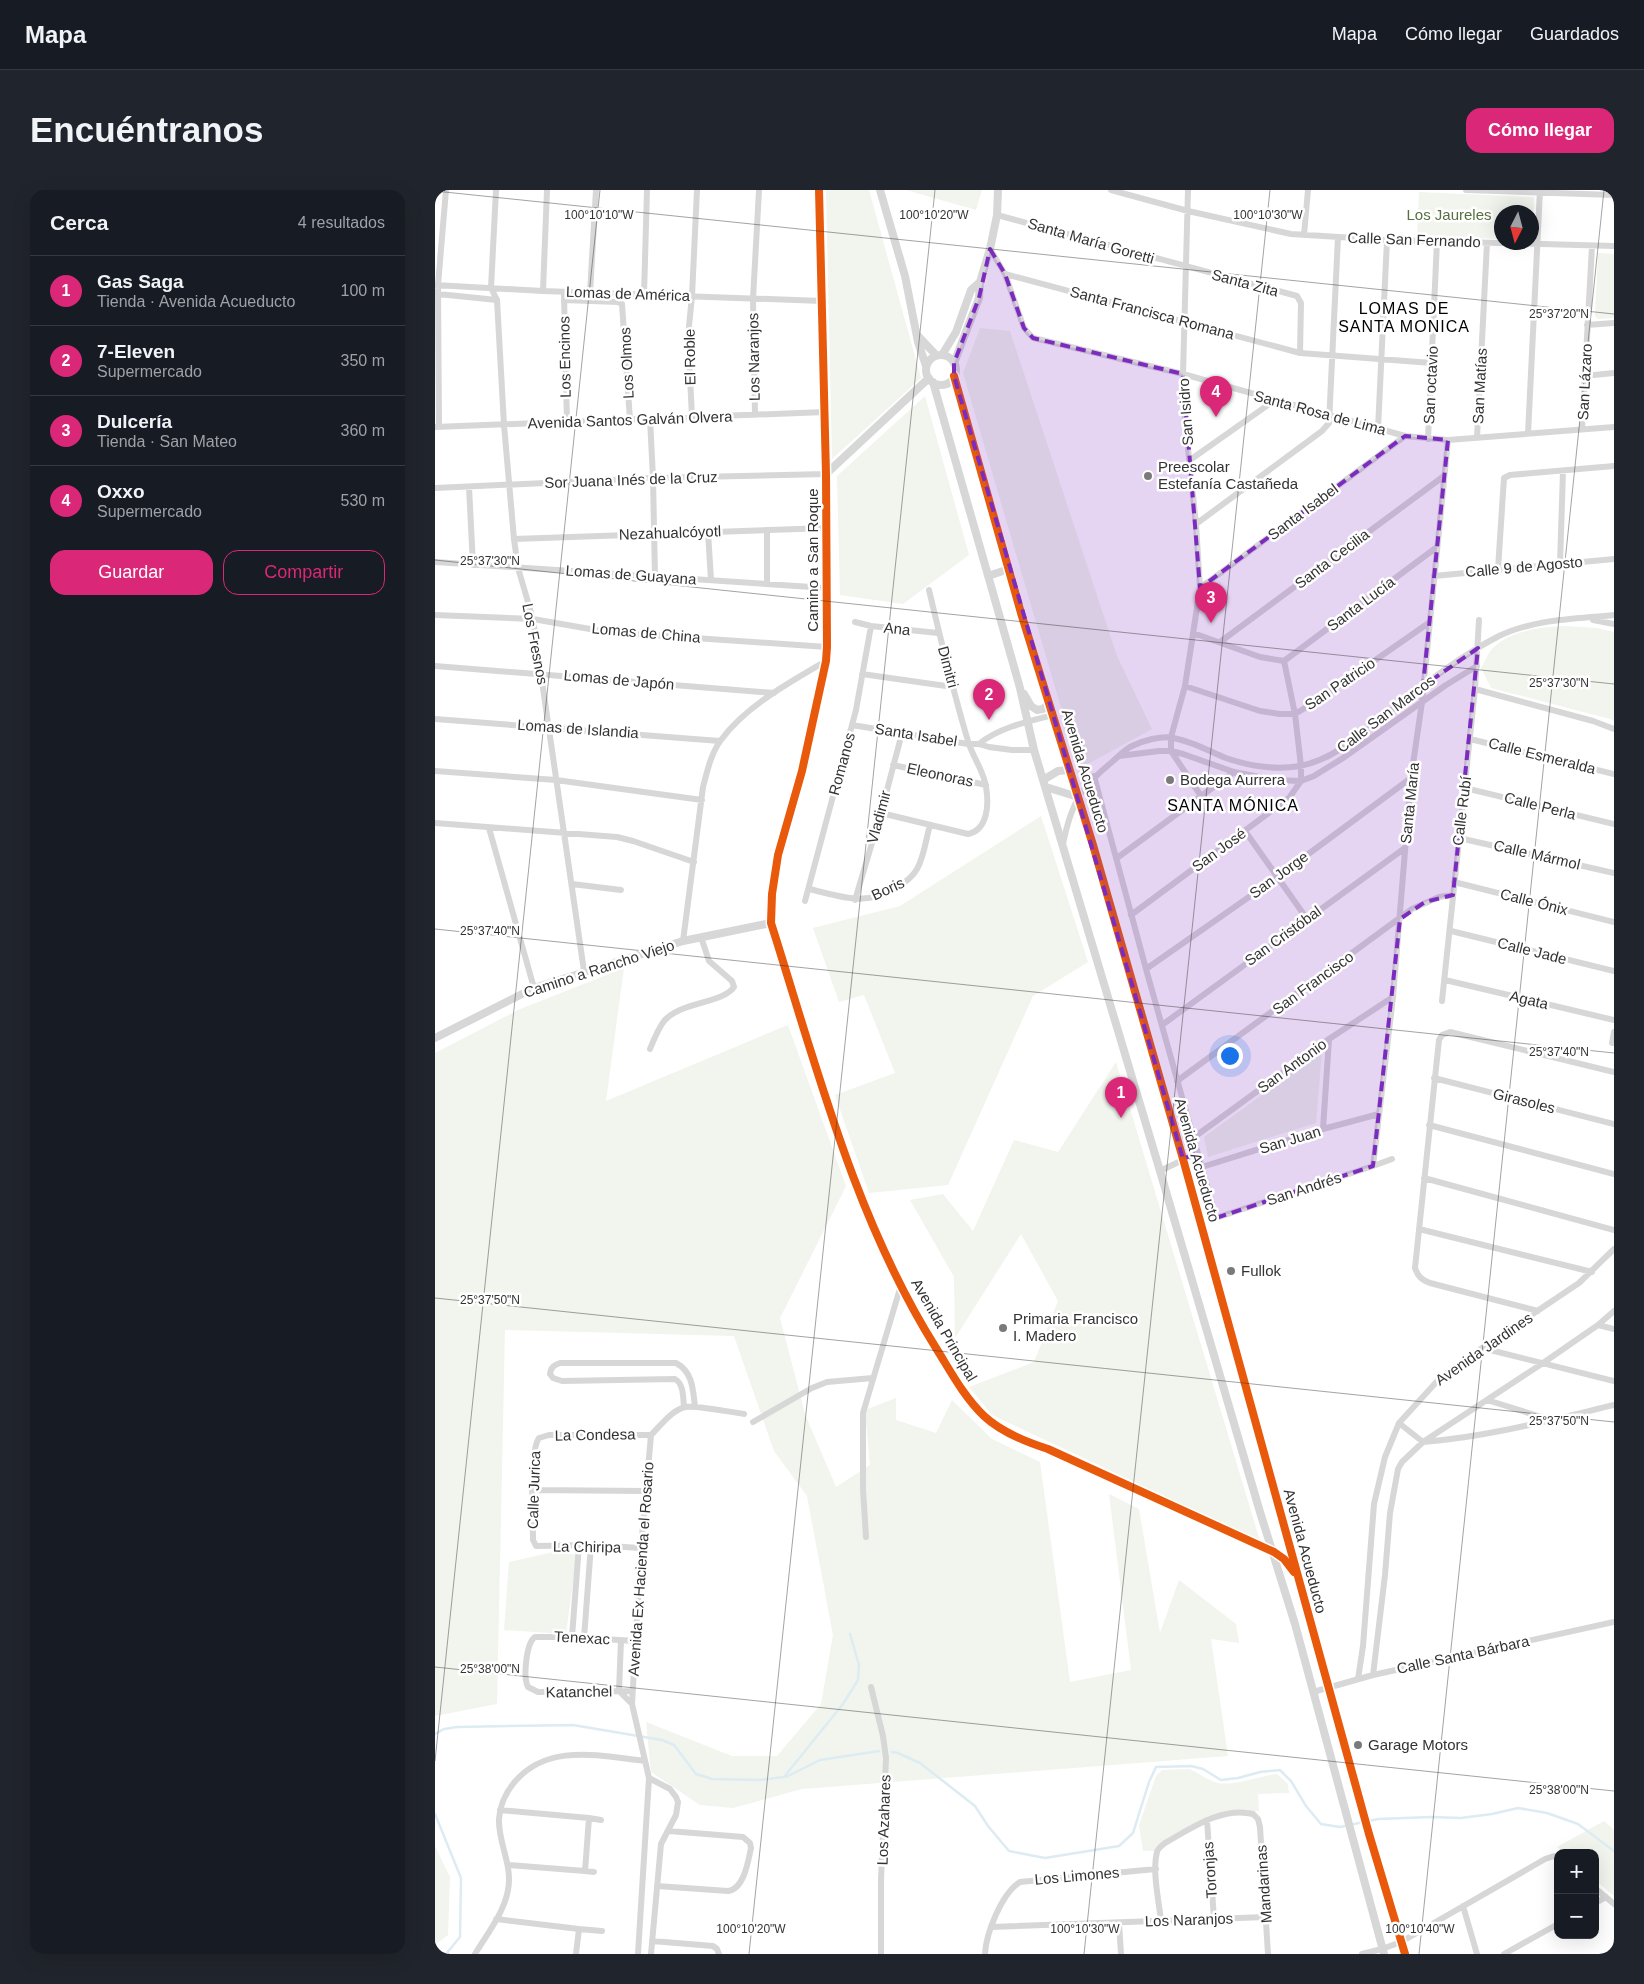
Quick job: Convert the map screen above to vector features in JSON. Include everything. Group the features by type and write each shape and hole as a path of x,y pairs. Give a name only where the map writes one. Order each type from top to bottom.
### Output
{"street":[{"path":"437,427 436,285 446,190"},
{"path":"491,288 496,190"},
{"path":"543,291 547,190"},
{"path":"591,293 596,190"},
{"path":"644,294 647,190"},
{"name":"El Roble","path":"693,417 688,336 692,296 697,190"},
{"name":"Los Naranjos","path":"755,415 753,299 759,190"},
{"name":"Camino a San Roque","path":"771,923 772,894 778,855 802,771 826,661 827,647 825,412 819,190"},
{"path":"880,190 905,276 918,342 931,380"},
{"path":"953,363 979,298 980,282 990,249 997,214 998,190"},
{"path":"1111,190 1187,211 1275,231 1304,235 1308,190"},
{"name":"San Isidro","path":"1171,751 1171,737 1185,686 1201,588 1185,420 1183,374 1188,190"},
{"path":"1466,190 1540,191 1614,196"},
{"path":"1539,209 1540,191"},
{"name":"Santa María Goretti","path":"997,214 1185,267"},
{"name":"Calle San Fernando","path":"1304,235 1338,238 1494,243"},
{"path":"1196,524 1322,431 1329,423 1338,238"},
{"path":"1377,429 1387,240"},
{"name":"San octavio","path":"1428,439 1437,241"},
{"name":"San Matías","path":"1477,438 1487,243"},
{"name":"Calle San Fernando","path":"1539,244 1614,246"},
{"name":"San Lázaro","path":"1582,429 1592,246"},
{"path":"990,249 1005,274"},
{"path":"1528,434 1537,250"},
{"name":"Santa Zita","path":"1185,267 1297,296 1301,303 1300,353"},
{"name":"Santa Francisca Romana","path":"1005,274 1300,353 1432,363"},
{"name":"Santa Rosa de Lima","path":"1005,274 1024,328 1033,338 1183,374 1405,436 1448,440 1614,426"},
{"path":"926,366 929,361 939,355 955,332 971,290 980,282"},
{"name":"Lomas de América","path":"436,285 564,292 822,301"},
{"name":"Los Fresnos","path":"491,288 497,300 504,425 514,539 518,568 533,619 584,971"},
{"name":"Los Encinos","path":"564,292 567,422"},
{"path":"437,294 497,300"},
{"name":"Los Olmos","path":"564,300 618,302 623,307 630,420"},
{"path":"1587,325 1614,323"},
{"path":"918,336 939,355 951,359 953,363 955,372 951,380 942,384 931,380"},
{"path":"1585,376 1614,373"},
{"name":"Avenida Acueducto","path":"954,376 1183,1159 1362,1809 1405,1954"},
{"path":"826,474 931,380"},
{"name":"Avenida Acueducto","path":"931,380 1020,688 1035,750 1260,1512 1274,1552 1383,1952"},
{"path":"1190,460 1275,400"},
{"name":"Avenida Santos Galván Olvera","path":"437,427 825,412"},
{"path":"649,419 653,478 655,577"},
{"name":"Santa Isabel","path":"1201,588 1405,436"},
{"name":"Santa María","path":"1373,1166 1393,996 1411,778 1422,702 1448,440"},
{"path":"1498,569 1504,478 1510,475 1614,466"},
{"path":"1560,564 1563,470"},
{"name":"Sor Juana Inés de la Cruz","path":"435,488 653,478 826,474"},
{"name":"Santa Cecilia","path":"1219,642 1444,476"},
{"path":"469,486 473,564"},
{"name":"Nezahualcóyotl","path":"514,539 827,528"},
{"path":"767,530 767,584"},
{"path":"708,532 711,580"},
{"name":"Santa Lucía","path":"1284,662 1437,546"},
{"name":"Calle 9 de Agosto","path":"1434,576 1614,559"},
{"name":"Lomas de Guayana","path":"435,562 827,588"},
{"path":"988,576 1009,569"},
{"name":"Dimitri","path":"929,590 938,633 968,744 986,785"},
{"name":"Lomas de China","path":"435,615 533,619 607,632 827,647"},
{"name":"Calle San Marcos","path":"1063,844 1069,816 1078,796 1094,776 1131,746 1141,742 1171,737 1242,762 1281,768 1301,766 1334,753 1423,686 1478,648 1501,635 1524,626 1551,621 1614,615"},
{"path":"1586,618 1614,624"},
{"name":"Calle Rubí","path":"1443,1001 1475,689 1479,620"},
{"name":"Ana","path":"855,622 871,626 938,633"},
{"name":"San Patricio","path":"1185,686 1260,711 1295,714 1311,705 1430,622"},
{"name":"Romanos","path":"805,901 852,724 871,626"},
{"path":"1193,633 1260,657 1284,662 1295,714 1301,780"},
{"path":"683,941 707,770 720,741 738,722 774,693 826,661"},
{"name":"Lomas de Japón","path":"435,666 774,693"},
{"path":"1422,702 1477,666"},
{"path":"862,674 953,687"},
{"path":"1020,688 1033,709 1040,710 1050,702"},
{"path":"1475,689 1593,721 1614,730"},
{"name":"Calle San Marcos","path":"1118,757 1171,751 1234,772 1275,780 1301,780 1314,776 1343,758 1422,702"},
{"path":"979,744 989,736 1027,721 1053,716"},
{"name":"Lomas de Islandia","path":"435,719 720,741"},
{"name":"Santa Isabel","path":"852,724 989,747 1035,750"},
{"name":"Vladimir","path":"855,900 881,812 901,732"},
{"name":"Calle Esmeralda","path":"1470,739 1614,774"},
{"path":"1171,751 1201,796"},
{"name":"Eleonoras","path":"893,765 986,785"},
{"path":"1069,770 1059,771 1045,783 1078,796"},
{"path":"435,771 556,780 702,800"},
{"path":"1117,858 1234,772"},
{"path":"1094,776 1202,1168"},
{"name":"San Jorge","path":"1146,969 1276,878 1411,778"},
{"name":"San José","path":"1131,914 1289,798 1301,780"},
{"path":"881,812 968,834 976,832 981,827 987,810 986,785"},
{"name":"Calle Perla","path":"1465,788 1614,824"},
{"path":"435,824 617,837 693,862"},
{"name":"Boris","path":"809,888 855,900 875,898 891,891 909,880 918,869 930,825"},
{"path":"489,828 533,988"},
{"path":"1245,831 1276,878 1307,919"},
{"name":"Calle Mármol","path":"1459,838 1614,873"},
{"name":"San Cristóbal","path":"1162,1025 1405,848"},
{"name":"Calle Ónix","path":"1454,882 1614,922"},
{"path":"572,884 621,890"},
{"name":"San Francisco","path":"1177,1081 1425,902 1453,895"},
{"name":"Camino a Rancho Viejo","path":"435,1036 533,988 683,941 771,923"},
{"name":"Avenida Principal","path":"771,923 855,1183 916,1316 971,1403 986,1418 1001,1429 1274,1552"},
{"name":"Calle Jade","path":"1451,931 1614,971"},
{"path":"651,1049 659,1029 672,1013 729,992 734,987 732,981 709,961 701,938"},
{"name":"Agata","path":"1445,980 1614,1020"},
{"name":"San Antonio","path":"1193,1138 1329,1039 1393,996"},
{"path":"1538,1311 1430,1284 1420,1278 1415,1268 1437,1044 1442,1034 1450,1032 1614,1072"},
{"path":"1612,1043 1614,1032"},
{"path":"1323,1129 1329,1039"},
{"name":"Girasoles","path":"1434,1078 1614,1124"},
{"name":"San Juan","path":"1202,1168 1323,1129 1379,1114"},
{"path":"1429,1125 1614,1174"},
{"path":"1160,1171 1197,1152"},
{"name":"San Andrés","path":"1202,1168 1216,1218 1392,1159"},
{"path":"1424,1178 1614,1230"},
{"path":"1419,1229 1592,1272"},
{"name":"Avenida Jardines","path":"1358,1679 1363,1646 1375,1504 1385,1457 1399,1423 1440,1378 1592,1272 1614,1249"},
{"path":"866,1536 863,1480 863,1413 901,1285"},
{"path":"1373,1675 1390,1513 1398,1469 1402,1462 1423,1442 1543,1363 1598,1325 1614,1311"},
{"path":"1598,1325 1614,1329"},
{"path":"1482,1348 1614,1381"},
{"path":"684,1408 681,1386 675,1378 562,1381 553,1378 550,1374 554,1365 560,1362 671,1363 681,1366 687,1371 691,1380 695,1407"},
{"path":"753,1422 812,1388 827,1382 873,1378"},
{"path":"681,1386 691,1380"},
{"path":"1487,1400 1552,1420"},
{"path":"1399,1423 1423,1442 1454,1439 1552,1420 1614,1405"},
{"path":"651,1435 672,1415 684,1408 695,1407 744,1414"},
{"name":"La Condesa","path":"539,1438 557,1435 651,1435"},
{"name":"Avenida Ex Hacienda el Rosario","path":"638,1954 649,1778 632,1704 641,1548 651,1435"},
{"name":"Calle Jurica","path":"534,1544 532,1490 535,1447 539,1438"},
{"path":"532,1490 647,1491"},
{"name":"La Chiripa","path":"534,1544 539,1547 591,1545 641,1548"},
{"path":"572,1637 579,1545"},
{"path":"584,1638 591,1545"},
{"path":"1274,1552 1284,1559 1299,1579"},
{"name":"Calle Santa Bárbara","path":"1313,1692 1373,1675 1614,1622"},
{"name":"Tenexac","path":"527,1687 525,1679 530,1640 538,1637 572,1637 635,1641"},
{"name":"Avenida Ex Hacienda el Rosario","path":"621,1640 619,1691 632,1704"},
{"name":"Katanchel","path":"527,1687 538,1692 633,1691"},
{"name":"Los Azahares","path":"871,1687 883,1736 886,1758 881,1880 881,1954"},
{"path":"475,1954 496,1919 508,1890 509,1865 500,1827 500,1810 509,1789 517,1779 533,1765 559,1756 586,1754 645,1761"},
{"path":"649,1778 670,1789 676,1797 678,1808 669,1831 661,1844 651,1954"},
{"path":"500,1810 601,1820"},
{"name":"Mandarinas","path":"1207,1820 1237,1813 1249,1813 1256,1816 1260,1827 1268,1954"},
{"path":"585,1871 589,1818"},
{"path":"1161,1921 1156,1869 1158,1851 1165,1843 1207,1820"},
{"name":"Toronjas","path":"1207,1820 1214,1919"},
{"path":"657,1886 735,1890 740,1884 751,1848 750,1843 743,1837 669,1831"},
{"path":"1362,1954 1383,1952 1545,1859 1554,1856"},
{"path":"509,1865 594,1872"},
{"name":"Los Limones","path":"985,1954 986,1942 991,1927 1010,1889 1019,1882 1156,1869"},
{"path":"1599,1892 1614,1904"},
{"path":"1599,1901 1605,1897"},
{"path":"1463,1906 1477,1954"},
{"name":"Los Naranjos","path":"991,1927 1266,1917"},
{"path":"496,1919 602,1931"},
{"path":"1119,1923 1121,1954"},
{"path":"1505,1954 1554,1926"},
{"path":"576,1954 579,1929"},
{"path":"652,1941 713,1946 719,1954"}],"highlighted area":[{"path":"990,249 1005,274 1024,328 1033,338 1183,374 1200,588 1405,436 1448,440 1423,686 1478,648 1453,895 1425,902 1400,919 1373,1166 1216,1218 1197,1153 1183,1159 954,376 954,363 979,298"}],"green space":[{"path":"826,190 869,190 921,378 832,459"},
{"path":"906,190 982,190 976,210"},
{"name":"Los Jaureles","path":"1419,192 1534,197 1534,205 1494,205 1494,239 1417,236"},
{"path":"1598,253 1614,254 1614,318 1598,319 1595,316"},
{"path":"980,328 1010,331 1117,656 1152,729 1079,769 963,373"},
{"path":"925,396 969,555 903,604 840,595 837,476"},
{"path":"1547,627 1597,628 1614,632 1614,721 1491,688 1481,668 1488,654 1501,641 1518,633"},
{"path":"1041,816 1088,962 1033,996 948,1185 869,1193 835,1095 895,1073 864,995 839,1002 813,928 900,906"},
{"path":"624,968 606,1101 788,1025 846,1186 780,1318 805,1414 836,1487 870,1465 865,1410 896,1398 896,1420 936,1433 952,1400 992,1439 1040,1462 1070,1682 1131,1670 1109,1494 1139,1509 1160,1633 1179,1580 1236,1624 1239,1643 1211,1639 1228,1756 802,1789 733,1808 700,1805 651,1772 646,1722 732,1756 777,1756 821,1704 833,1635 807,1496 774,1451 734,1336 505,1330 497,1704 435,1716 435,1053 518,1010"},
{"path":"1322,1051 1316,1123 1208,1157 1204,1137"},
{"path":"1116,1062 1260,1541 992,1415 969,1387 1034,1362 1058,1301 1021,1234 955,1338 954,1277 910,1200 943,1194 973,1231 1014,1140 1058,1152"},
{"path":"558,1551 566,1551 575,1555 576,1559 566,1634 504,1630 509,1562"},
{"path":"1190,1769 1211,1781 1225,1784 1277,1774 1288,1784 1289,1793 1258,1794 1259,1811 1230,1814 1207,1820 1158,1851 1143,1851 1139,1825 1156,1776 1162,1770"},
{"path":"1604,1821 1614,1830 1614,1896 1599,1883 1599,1849 1559,1849 1557,1847"},
{"path":"435,1846 450,1877 448,1935 435,1945"}],"waterway":[{"path":"435,1734 444,1729 457,1727 573,1725 662,1740 674,1745 696,1774 712,1779 759,1780 784,1777 843,1704 858,1680 859,1665 850,1634"},
{"path":"786,1777 820,1760 879,1751"},
{"path":"892,1752 920,1763 975,1806 988,1826 1009,1851 1045,1858 1119,1846 1133,1833 1149,1782 1156,1767 1191,1766 1203,1769 1221,1780 1280,1770 1291,1781 1306,1806 1321,1824 1340,1827 1378,1819 1461,1818 1518,1808 1547,1813 1578,1824 1614,1851"},
{"path":"435,1814 461,1878 460,1937 446,1954"}],"cycle path":[{"path":"819,190 826,474 827,647 826,661 802,771 778,855 772,894 771,923 840,1142 860,1195 908,1299 958,1384 984,1416 1014,1436 1048,1449 1274,1552 1284,1559 1294,1572"},
{"path":"954,376 1021,613 1093,845 1183,1159 1369,1834 1405,1954"}],"place":[{"name":"Oxxo","path":"1216,417"},
{"name":"Preescolar Estefanía Castañeda","path":"1148,476"},
{"name":"Dulcería","path":"1211,623"},
{"name":"7-Eleven","path":"989,720"},
{"name":"Bodega Aurrera","path":"1170,780"},
{"name":"Gas Saga","path":"1121,1118"},
{"name":"Fullok","path":"1231,1271"},
{"name":"Primaria Francisco I. Madero","path":"1003,1328"},
{"name":"Garage Motors","path":"1358,1745"}],"district":[{"name":"LOMAS DE SANTA MONICA","path":"1404,317"},
{"name":"SANTA MÓNICA","path":"1233,805"}]}
